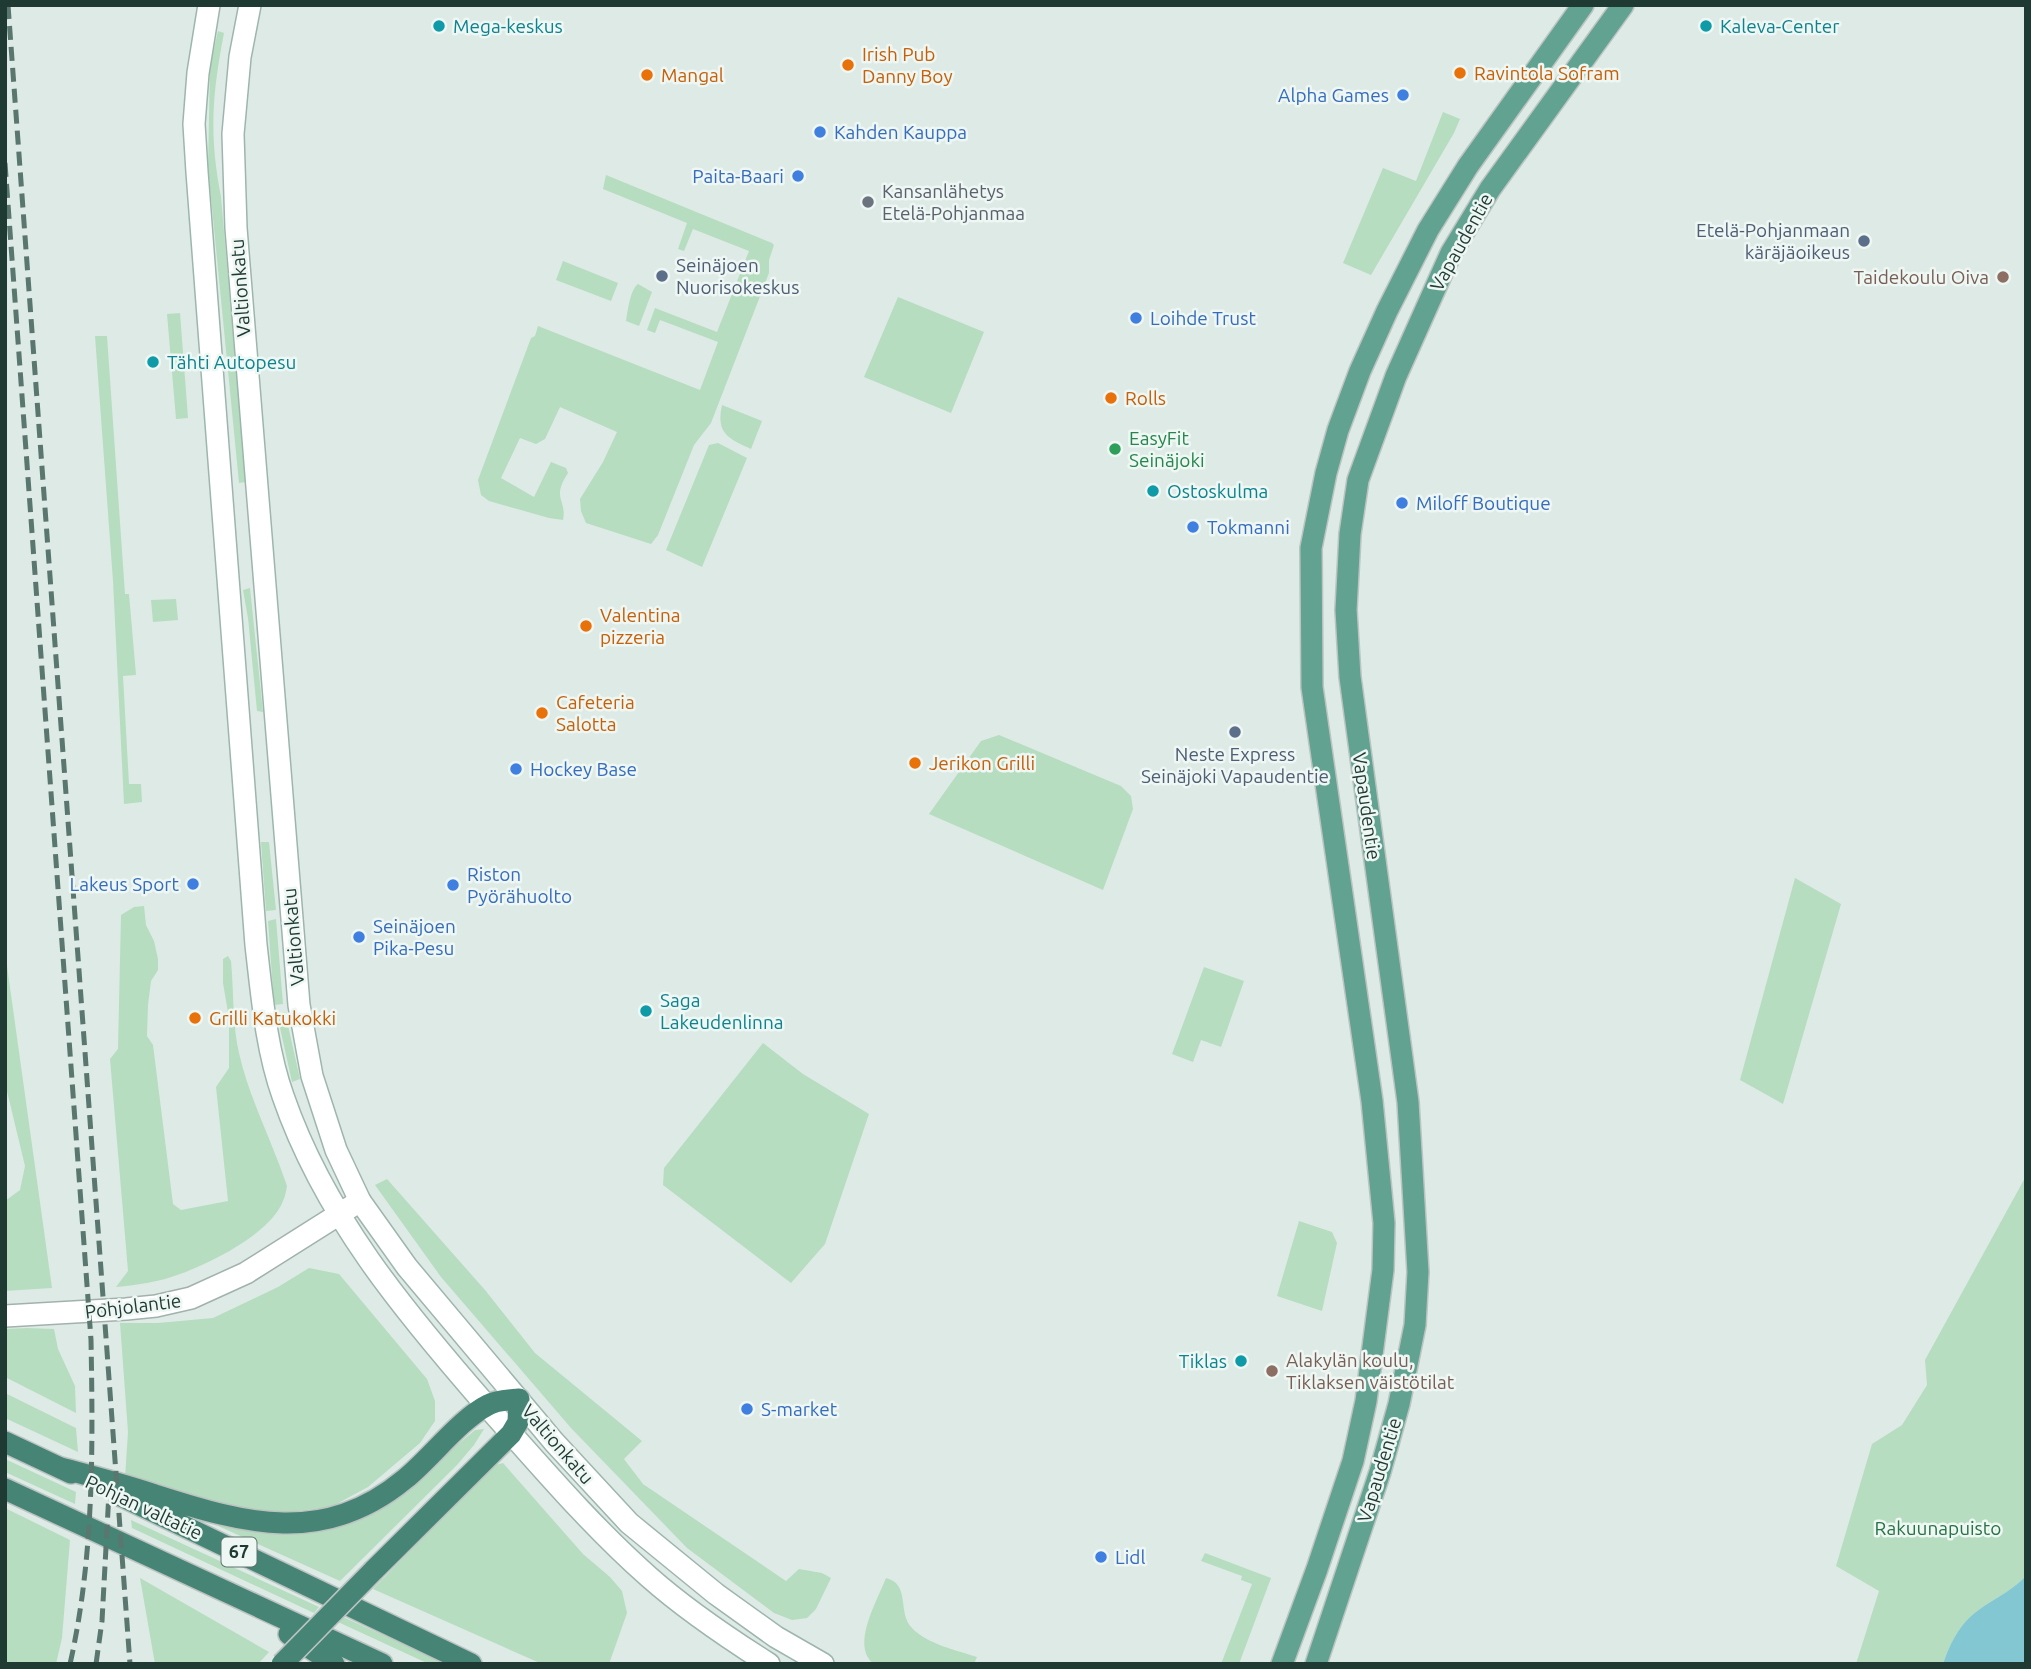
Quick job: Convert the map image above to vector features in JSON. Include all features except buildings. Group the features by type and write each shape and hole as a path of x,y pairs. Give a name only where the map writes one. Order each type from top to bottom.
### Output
{"highway":[{"path":"58,1466 201,1510 249,1520 290,1525 333,1519 368,1505 405,1479 486,1405 519,1399 518,1422 511,1434 282,1664"},
{"name":"Pohjan valtatie","path":"5,1442 471,1664"},
{"name":"67","path":"5,1489 382,1664"},
{"path":"210,1584 334,1664"}],"main road":[{"name":"Valtionkatu","path":"209,5 198,73 194,124 256,945 266,1028 283,1096 338,1214 384,1284 443,1357 577,1508 650,1578 769,1664"},
{"name":"Valtionkatu","path":"250,5 240,57 233,134 236,228 299,1006 313,1076 335,1150 360,1200 407,1267 554,1442 629,1524 716,1594 776,1637 823,1664"},
{"name":"Vapaudentie","path":"1282,1664 1353,1461 1366,1401 1383,1270 1384,1223 1372,1101 1312,687 1311,548 1326,472 1338,430 1360,371 1387,311 1428,230 1468,166 1583,5"},
{"name":"Vapaudentie","path":"1316,1664 1376,1484 1399,1404 1415,1325 1418,1272 1408,1102 1350,677 1346,610 1350,534 1358,480 1396,376 1451,253 1504,169 1623,5"},
{"name":"Pohjolantie","path":"5,1316 126,1309 191,1298 246,1273 360,1200"}],"green space":[{"path":"218,31 224,33 215,96 214,134 246,482 239,483 208,167 210,66"},
{"path":"1443,112 1460,119 1454,133 1371,275 1343,263 1383,168 1416,181"},
{"path":"606,175 774,245 769,260 769,273 711,423 694,445 658,535 651,544 586,523 580,499 603,462 617,432 560,407 545,439 536,444 520,438 501,478 534,497 551,462 566,468 568,473 560,494 563,520 489,501 481,495 478,480 531,338 535,336 538,326 700,390 718,342 660,320 655,333 647,330 655,308 717,332 749,251 693,229 684,251 678,249 687,223 603,189"},
{"path":"563,261 618,283 611,301 556,280"},
{"path":"638,284 652,292 639,326 626,321 631,295"},
{"path":"898,297 984,332 951,413 864,377"},
{"path":"180,313 188,418 176,419 167,314"},
{"path":"95,336 107,336 125,594 129,594 136,675 123,676 129,784 141,784 142,802 124,804 113,581"},
{"path":"722,405 762,421 751,449 725,433 721,422"},
{"path":"718,443 747,458 702,567 666,550 709,445"},
{"path":"250,588 263,712 257,711 243,590"},
{"path":"176,599 178,620 153,622 151,600"},
{"path":"999,735 1121,786 1131,796 1133,809 1103,890 929,814 981,741"},
{"path":"261,842 269,842 276,910 266,911"},
{"path":"1795,878 1841,904 1783,1104 1740,1080"},
{"path":"144,906 146,925 154,941 158,959 158,970 151,981 147,1036 153,1045 173,1204 181,1210 228,1201 216,1087 229,1068 229,1018 223,983 223,959 228,956 231,961 239,1053 287,1186 284,1199 276,1213 239,1245 172,1277 116,1287 128,1271 110,1059 118,1049 121,915 134,907"},
{"path":"276,919 283,1004 274,1005 268,921"},
{"path":"5,966 52,1288 5,1291 5,1201 20,1190 25,1166 5,1083"},
{"path":"1204,967 1244,981 1221,1047 1201,1040 1193,1062 1172,1054"},
{"path":"285,1012 300,1079 292,1082 277,1014"},
{"path":"763,1043 803,1074 869,1114 825,1244 791,1283 663,1185 664,1168"},
{"name":"Rakuunapuisto","path":"2026,1176 2026,1576 1966,1621 1954,1638 1943,1664 1856,1664 1879,1591 1836,1566 1872,1444 1902,1425 1927,1385 1925,1360"},
{"path":"387,1179 485,1290 535,1353 642,1441 624,1459 643,1484 786,1581 799,1569 822,1573 831,1578 816,1609 807,1618 792,1620 774,1613 687,1548 571,1428 441,1277 375,1185"},
{"path":"1299,1221 1332,1232 1337,1243 1322,1311 1277,1296"},
{"path":"309,1268 339,1274 427,1379 435,1401 435,1421 420,1443 368,1487 331,1507 272,1514 227,1508 125,1478 128,1432 120,1323 213,1318 278,1287"},
{"path":"5,1329 54,1329 58,1349 75,1386 76,1413 5,1377"},
{"path":"5,1393 76,1428 78,1452 5,1418"},
{"path":"484,1429 457,1465 340,1581 216,1525 263,1533 309,1533 338,1527 376,1513 475,1430"},
{"path":"5,1459 76,1492 75,1504 5,1472"},
{"path":"503,1463 583,1554 622,1591 627,1613 609,1664 542,1664 373,1589 492,1466"},
{"path":"5,1508 70,1540 62,1638 56,1664 5,1664"},
{"path":"131,1520 319,1607 314,1613 132,1528"},
{"path":"1205,1553 1271,1578 1239,1664 1221,1664 1252,1584 1241,1580 1242,1576 1201,1561"},
{"path":"140,1578 269,1652 258,1664 155,1664"},
{"path":"886,1578 898,1586 905,1615 918,1634 977,1657 974,1664 874,1664 864,1647 865,1635"},
{"path":"343,1617 447,1664 429,1664 338,1622"}],"water":[{"path":"2026,1576 2026,1664 1943,1664 1954,1638 1966,1621"}],"railway":[{"path":"8,5 130,1664"},
{"path":"5,163 91,1340 92,1462 88,1543 70,1664"},
{"path":"96,1664 102,1621 109,1492"}],"place":[{"name":"Mega-keskus","path":"439,26"},
{"name":"Kaleva-Center","path":"1706,26"},
{"name":"Irish Pub Danny Boy","path":"848,65"},
{"name":"Ravintola Sofram","path":"1460,73"},
{"name":"Mangal","path":"647,75"},
{"name":"Alpha Games","path":"1403,95"},
{"name":"Kahden Kauppa","path":"820,132"},
{"name":"Paita-Baari","path":"798,176"},
{"name":"Kansanlähetys Etelä-Pohjanmaa","path":"868,202"},
{"name":"Etelä-Pohjanmaan käräjäoikeus","path":"1864,241"},
{"name":"Seinäjoen Nuorisokeskus","path":"662,276"},
{"name":"Taidekoulu Oiva","path":"2003,277"},
{"name":"Loihde Trust","path":"1136,318"},
{"name":"Tähti Autopesu","path":"153,362"},
{"name":"Rolls","path":"1111,398"},
{"name":"EasyFit Seinäjoki","path":"1115,449"},
{"name":"Ostoskulma","path":"1153,491"},
{"name":"Miloff Boutique","path":"1402,503"},
{"name":"Tokmanni","path":"1193,527"},
{"name":"Valentina pizzeria","path":"586,626"},
{"name":"Cafeteria Salotta","path":"542,713"},
{"name":"Neste Express Seinäjoki Vapaudentie","path":"1235,732"},
{"name":"Jerikon Grilli","path":"915,763"},
{"name":"Hockey Base","path":"516,769"},
{"name":"Lakeus Sport","path":"193,884"},
{"name":"Riston Pyörähuolto","path":"453,885"},
{"name":"Seinäjoen Pika-Pesu","path":"359,937"},
{"name":"Saga Lakeudenlinna","path":"646,1011"},
{"name":"Grilli Katukokki","path":"195,1018"},
{"name":"Tiklas","path":"1241,1361"},
{"name":"Alakylän koulu, Tiklaksen väistötilat","path":"1272,1371"},
{"name":"S-market","path":"747,1409"},
{"name":"Lidl","path":"1101,1557"}]}
